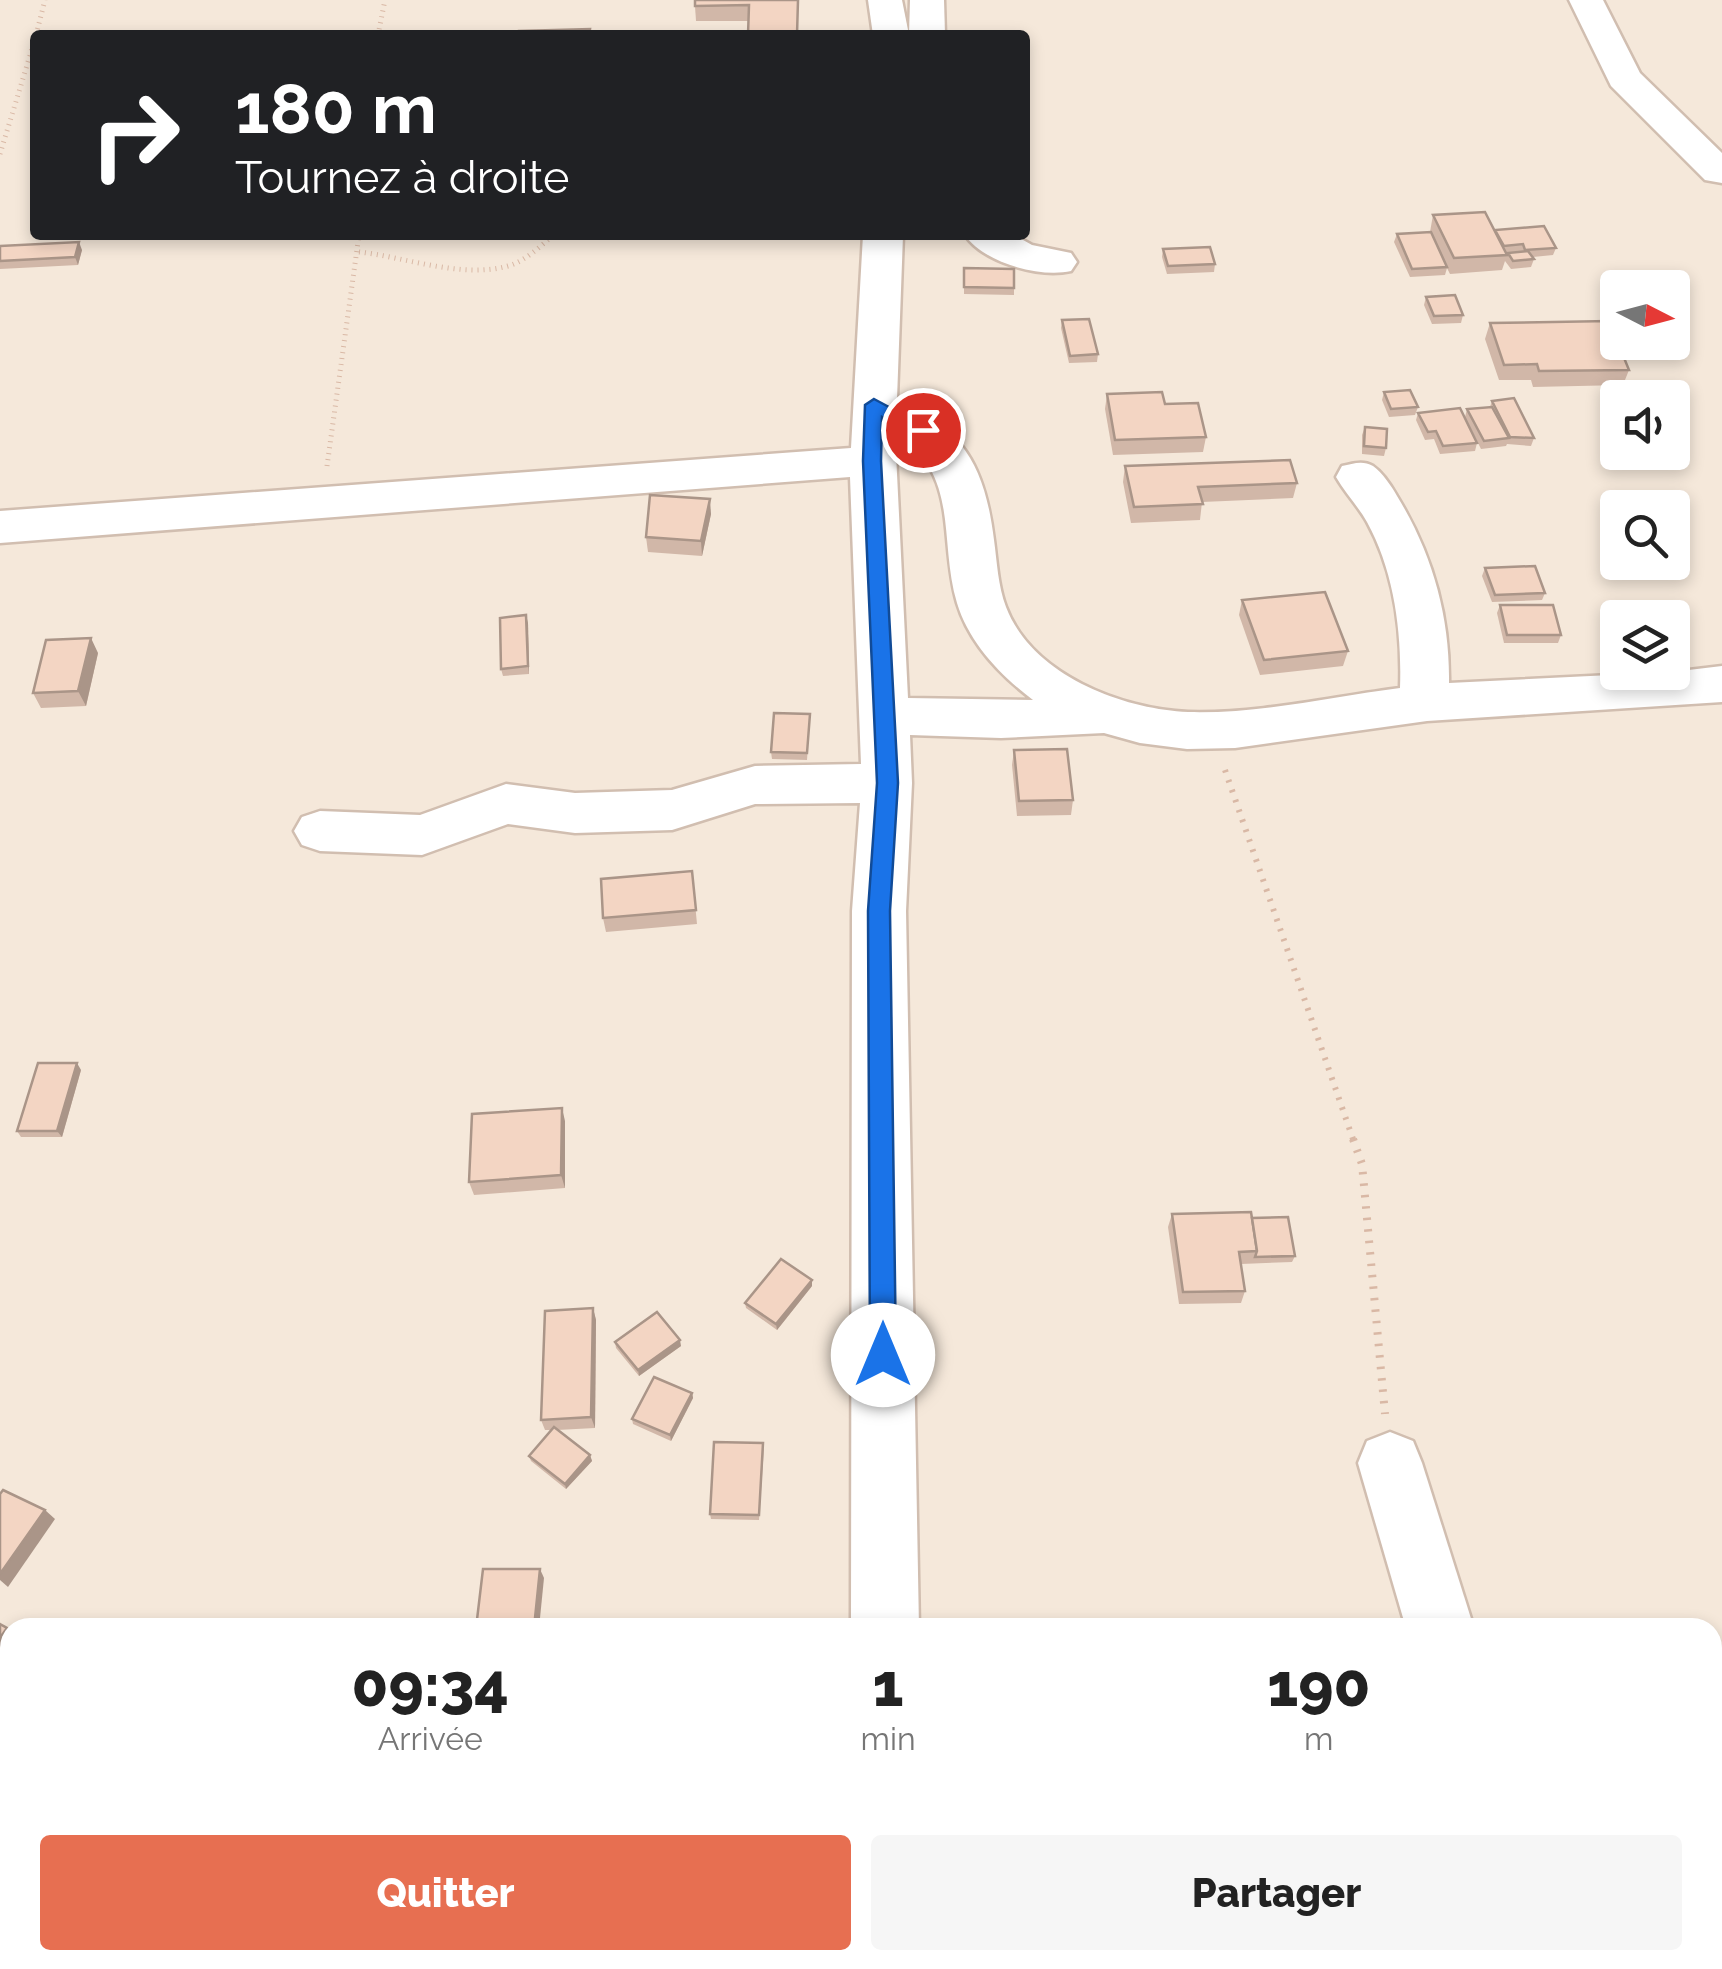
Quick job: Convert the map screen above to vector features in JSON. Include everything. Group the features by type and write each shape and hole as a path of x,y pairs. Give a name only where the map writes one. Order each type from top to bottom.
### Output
{"street":[{"path":"886,0 890,30"},
{"path":"927,0 927,30"},
{"path":"1586,0 1624,78 1719,172"},
{"path":"883,240 872,461 887,783 879,911 885,1618"},
{"path":"994,240 1019,254 1057,262"},
{"path":"874,405 923,430 953,464 966,491 978,596 1012,656 1048,686 1099,716"},
{"path":"0,527 322,505 629,476 872,461"},
{"path":"1358,476 1388,518 1412,584 1424,647 1424,703"},
{"path":"886,716 1002,720 1099,716 1160,728 1211,732 1424,703 1722,684"},
{"path":"320,831 422,835 506,804 575,813 672,810 754,786 887,783"},
{"path":"1390,1463 1437,1618"}],"path":[{"path":"38,30 45,0"},
{"path":"379,30 385,0"},
{"path":"0,154 30,56"},
{"path":"322,505 341,340 359,240"},
{"path":"358,252 399,254 452,268 509,266 547,240"},
{"path":"1211,732 1362,1164 1390,1463"}],"shaded area":[{"path":"0,0 1722,0 1722,1618 0,1618"}],"building":[{"path":"695,0 798,0 797,30 748,30 749,5 695,6"},
{"path":"1485,212 1507,255 1454,258 1433,215"},
{"path":"1544,226 1556,248 1525,250 1523,244 1504,246 1495,230"},
{"path":"1431,232 1447,267 1412,269 1397,234"},
{"path":"79,242 75,257 0,261 0,246"},
{"path":"1210,247 1215,264 1168,266 1163,249"},
{"path":"1528,251 1534,259 1513,261 1508,253"},
{"path":"964,268 1014,269 1014,288 964,287"},
{"path":"1455,295 1463,315 1434,316 1426,297"},
{"path":"1089,319 1098,354 1070,356 1062,320"},
{"path":"1600,321 1600,360 1625,360 1629,370 1539,371 1537,364 1504,365 1490,323"},
{"path":"1410,390 1418,407 1391,409 1384,392"},
{"path":"1162,392 1165,404 1198,403 1206,437 1115,440 1107,394"},
{"path":"1514,398 1534,438 1510,437 1492,401"},
{"path":"1492,407 1509,438 1484,441 1467,409"},
{"path":"1460,408 1477,443 1443,446 1436,431 1428,432 1418,413"},
{"path":"1365,427 1387,429 1386,448 1364,446"},
{"path":"1290,460 1297,483 1198,487 1203,504 1134,507 1125,466"},
{"path":"650,495 710,499 701,541 646,537"},
{"path":"1535,566 1545,593 1495,595 1485,568"},
{"path":"1325,592 1348,651 1264,660 1242,600"},
{"path":"1500,605 1553,605 1561,635 1507,635"},
{"path":"526,615 528,666 501,669 500,618"},
{"path":"91,638 78,691 33,693 46,640"},
{"path":"774,713 810,714 807,753 771,752"},
{"path":"1067,749 1073,800 1019,801 1014,750"},
{"path":"692,871 696,910 603,918 601,879"},
{"path":"38,1063 77,1063 57,1131 17,1131"},
{"path":"562,1108 561,1175 469,1182 472,1114"},
{"path":"1251,1212 1257,1251 1239,1252 1245,1291 1183,1292 1172,1214"},
{"path":"1288,1217 1295,1256 1255,1257 1252,1218"},
{"path":"781,1259 812,1280 776,1324 745,1303"},
{"path":"593,1308 591,1417 541,1420 545,1311"},
{"path":"657,1312 680,1340 638,1370 615,1342"},
{"path":"654,1377 692,1393 670,1435 632,1419"},
{"path":"554,1427 590,1455 565,1484 529,1456"},
{"path":"714,1442 763,1443 759,1515 710,1514"},
{"path":"3,1490 45,1510 0,1574 0,1494"},
{"path":"483,1569 540,1569 535,1618 477,1618"}],"route":[{"path":"883,1355 879,911 887,783 872,461 874,405 923,430"}]}
